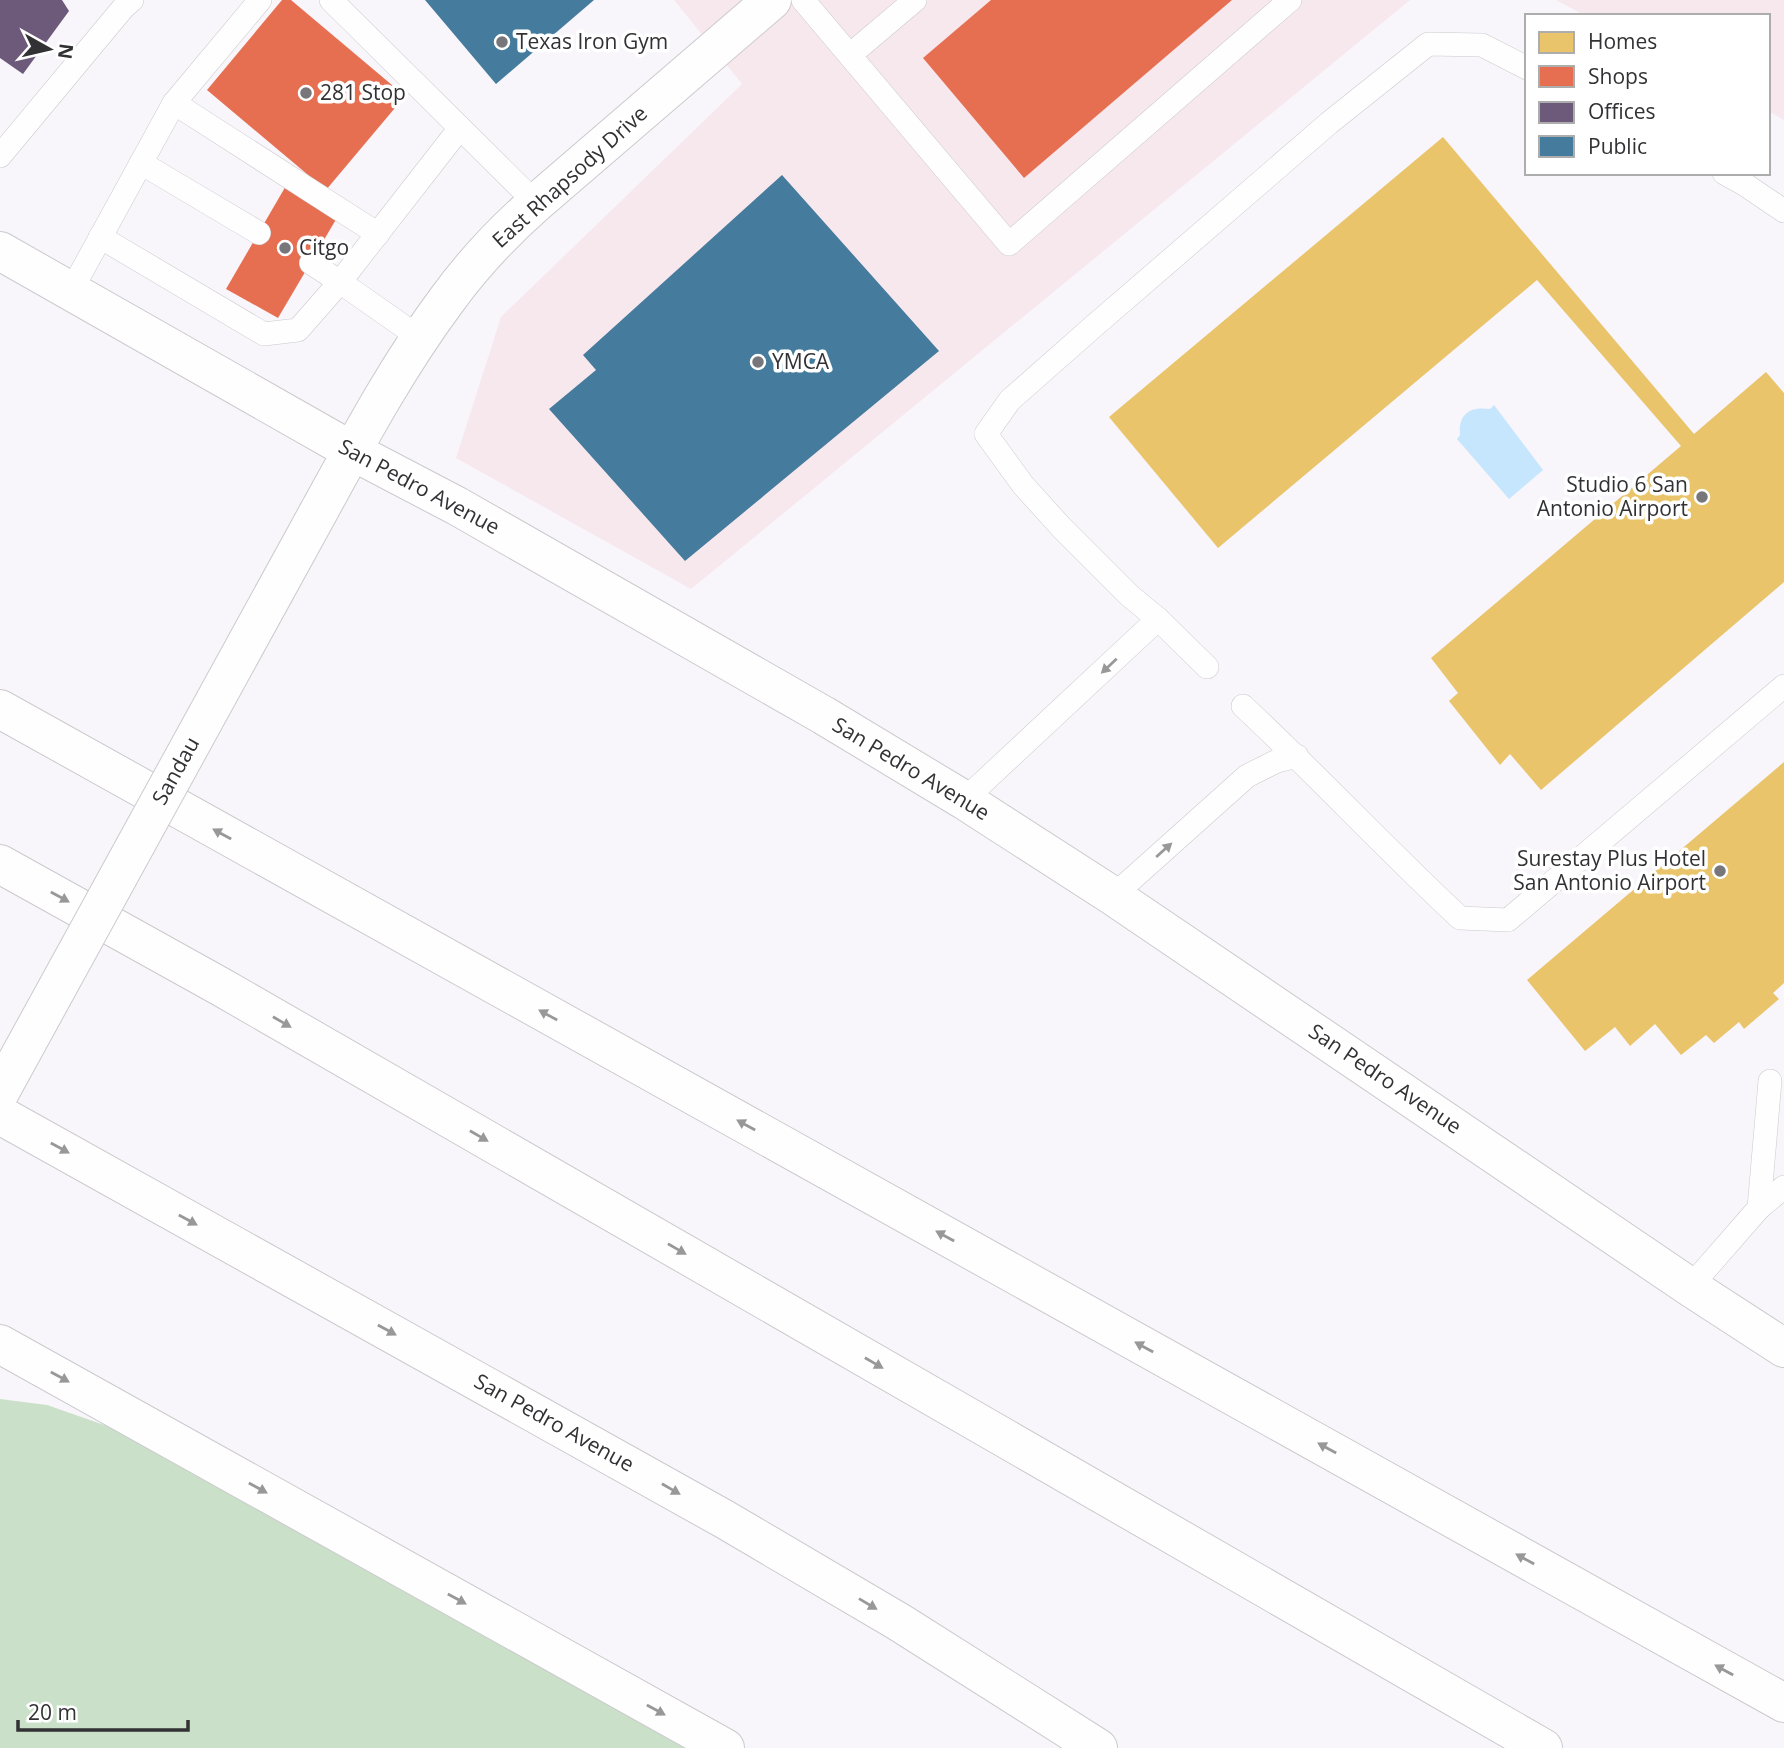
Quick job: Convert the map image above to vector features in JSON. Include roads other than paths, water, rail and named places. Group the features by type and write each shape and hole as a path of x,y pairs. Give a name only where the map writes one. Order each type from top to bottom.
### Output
{"main road":[{"name":"East Rhapsody Drive","path":"352,451 420,338 478,260 507,229 760,4"},
{"name":"San Pedro Avenue","path":"0,251 352,451 457,506 823,715 964,800 1113,896 1784,1348"},
{"name":"Sandau","path":"0,1092 352,451"},
{"path":"0,709 1784,1703"},
{"path":"0,864 223,988 1543,1748"},
{"name":"San Pedro Avenue","path":"0,1115 746,1531 910,1629 1098,1748"},
{"path":"0,1344 725,1748"}],"lane":[{"path":"0,156 132,0"},
{"path":"71,291 174,103 260,0"},
{"path":"331,0 536,203"},
{"path":"803,0 1009,244 1290,0"},
{"path":"850,55 915,0"},
{"path":"1207,667 1061,527 1023,485 986,434 1010,400 1329,123 1428,44 1482,45 1525,67"},
{"path":"174,103 378,234"},
{"path":"100,237 264,334 298,330 341,282 460,128"},
{"path":"141,163 259,233"},
{"path":"1728,175 1784,211"},
{"path":"311,263 420,338"},
{"path":"964,800 1158,618"},
{"path":"1243,706 1460,918 1508,920 1784,686"},
{"path":"1113,896 1247,776 1277,761 1297,756"},
{"path":"1759,1208 1770,1081"},
{"path":"1690,1287 1759,1208 1784,1186"}],"water":[{"path":"1494,405 1543,470 1509,499 1457,439 1461,422 1467,413 1471,410 1490,409"}],"place":[{"name":"Texas Iron Gym","path":"502,42"},
{"name":"281 Stop","path":"306,93"},
{"name":"Citgo","path":"285,248"},
{"name":"YMCA","path":"758,362"},
{"name":"Studio 6 San Antonio Airport","path":"1702,497"},
{"name":"Surestay Plus Hotel San Antonio Airport","path":"1720,871"}]}
